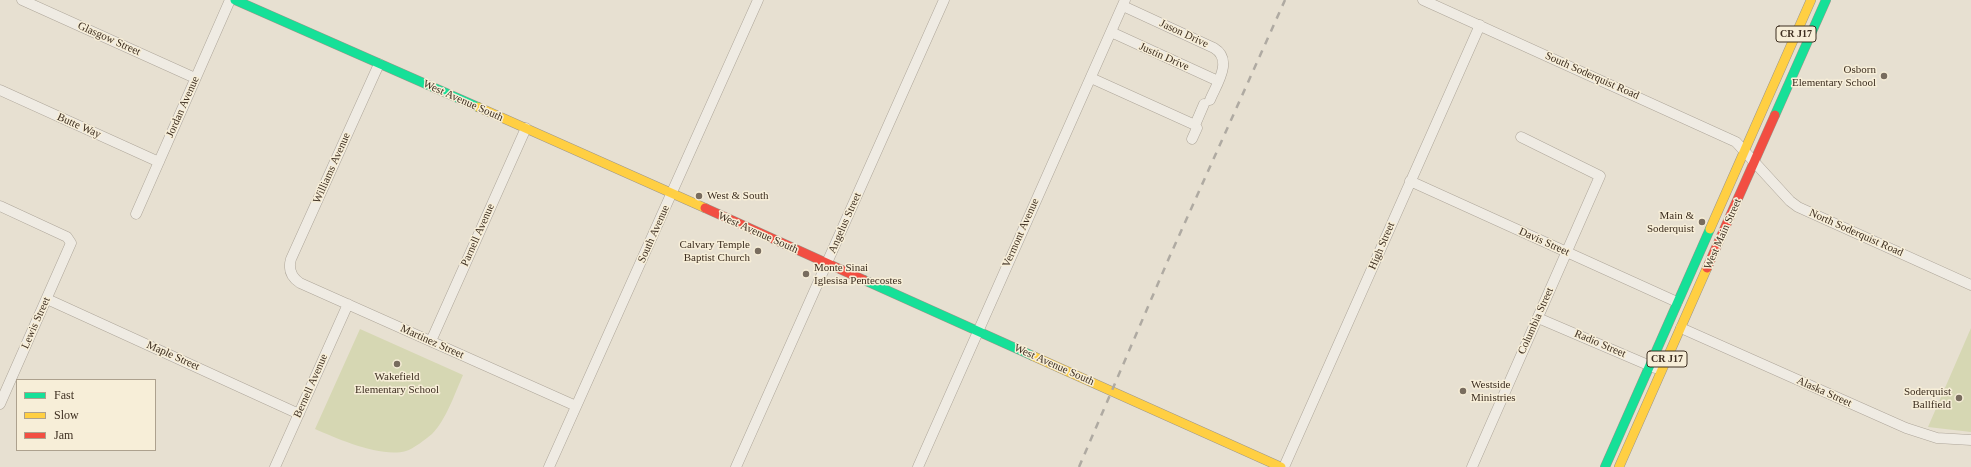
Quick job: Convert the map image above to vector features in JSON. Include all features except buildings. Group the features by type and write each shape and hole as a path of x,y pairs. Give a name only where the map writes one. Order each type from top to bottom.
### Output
{"street":[{"name":"Glasgow Street","path":"22,0 196,78"},
{"name":"Jordan Avenue","path":"136,214 230,0"},
{"name":"West Avenue South","path":"235,0 526,128 1281,467"},
{"name":"South Avenue","path":"549,467 758,0"},
{"name":"Angelus Street","path":"736,467 944,0"},
{"name":"South Soderquist Road","path":"1423,0 1736,142 1754,162"},
{"name":"West Main Street","path":"1605,467 1811,0"},
{"name":"West Main Street","path":"1619,467 1826,0"},
{"name":"Vermont Avenue","path":"918,467 1124,3"},
{"name":"Jason Drive","path":"1124,3 1218,50 1222,55 1224,65 1218,81 1195,125 1196,130 1192,139"},
{"name":"High Street","path":"1284,467 1480,25"},
{"name":"Justin Drive","path":"1111,32 1218,81"},
{"name":"Williams Avenue","path":"291,273 292,259 379,64"},
{"path":"1091,78 1195,125"},
{"name":"Butte Way","path":"0,90 158,162"},
{"name":"Parnell Avenue","path":"431,341 526,128"},
{"name":"Columbia Street","path":"1472,467 1600,176 1521,137"},
{"name":"North Soderquist Road","path":"1754,162 1790,201 1802,210 1971,285"},
{"name":"Davis Street","path":"1410,181 1678,302"},
{"name":"Lewis Street","path":"0,206 67,236 70,240 70,246 0,404"},
{"name":"Martinez Street","path":"291,273 300,283 576,406"},
{"name":"Maple Street","path":"47,299 299,414"},
{"name":"Bernell Avenue","path":"275,467 348,304"},
{"name":"Radio Street","path":"1538,318 1662,371"},
{"name":"Alaska Street","path":"1681,328 1906,428 1937,438 1971,440"}],"green space":[{"path":"1971,328 1971,432 1928,427"},
{"path":"360,329 463,375 450,406 437,428 432,434 409,450 384,452 372,450 315,429"}],"railway":[{"path":"1079,467 1169,258 1285,0"}],"traffic: fast":[{"path":"235,0 478,107"},
{"path":"1775,115 1826,0"},
{"path":"1605,467 1710,229"},
{"path":"864,280 1033,356"}],"traffic: slow":[{"path":"1710,229 1811,0"},
{"path":"478,107 705,208"},
{"path":"1619,467 1707,268"},
{"path":"1033,356 1281,467"}],"traffic: jam":[{"path":"1707,268 1775,115"},
{"path":"705,208 864,280"}],"place":[{"name":"Osborn Elementary School","path":"1884,76"},
{"name":"West & South","path":"699,196"},
{"name":"Main & Soderquist","path":"1702,222"},
{"name":"Calvary Temple Baptist Church","path":"758,251"},
{"name":"Monte Sinai Iglesisa Pentecostes","path":"806,274"},
{"name":"Wakefield Elementary School","path":"397,364"},
{"name":"Westside Ministries","path":"1463,391"},
{"name":"Soderquist Ballfield","path":"1959,398"}]}
